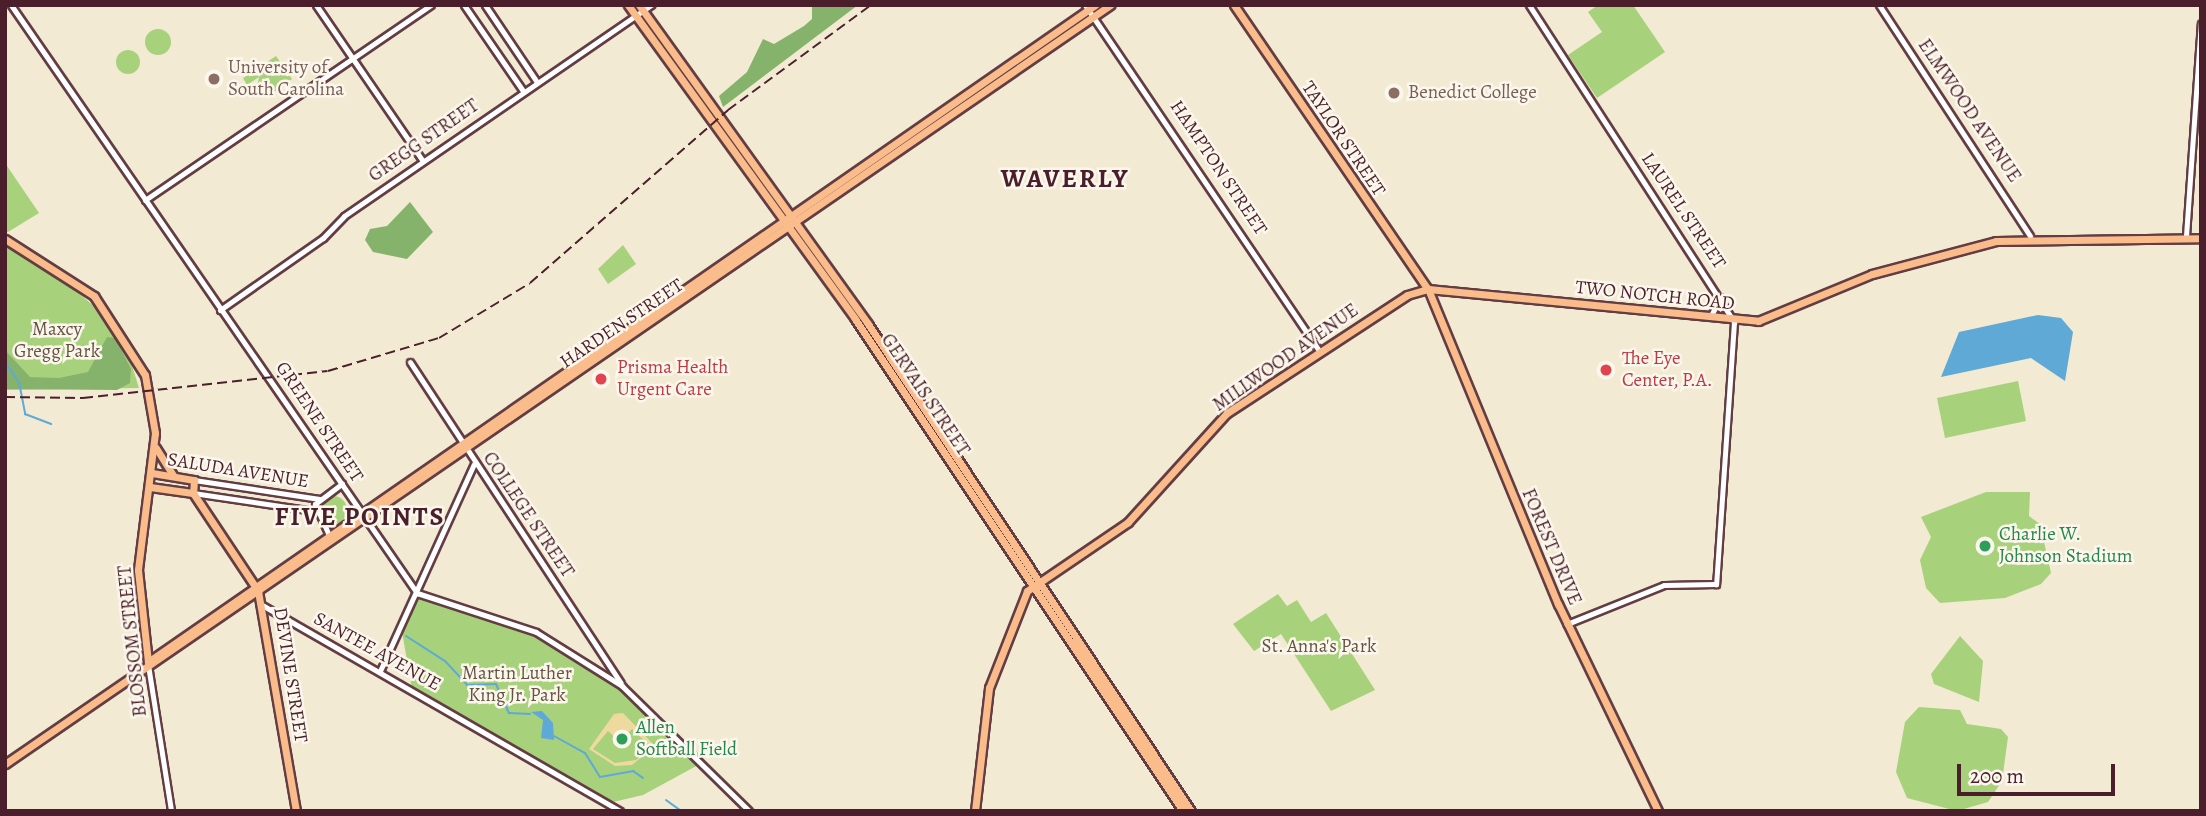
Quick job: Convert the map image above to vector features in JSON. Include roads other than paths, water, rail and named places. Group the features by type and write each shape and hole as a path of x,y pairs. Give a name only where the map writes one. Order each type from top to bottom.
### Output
{"main road":[{"name":"GERVAIS STREET","path":"628,5 795,227 1191,811"},
{"name":"HARDEN STREET","path":"5,764 328,533 1091,9 1110,5"},
{"name":"TAYLOR STREET","path":"1234,5 1427,289"},
{"name":"GERVAIS STREET","path":"641,8 788,218"},
{"name":"HARDEN STREET","path":"256,587 366,519 795,227 1091,9"},
{"name":"TWO NOTCH ROAD","path":"1427,289 1734,322 1781,316 1900,264 2030,236 2201,237"},
{"name":"BLOSSOM STREET","path":"5,239 73,279 113,317 145,375 155,444 138,570 148,662"},
{"name":"MILLWOOD AVENUE","path":"1035,584 1128,523 1227,413 1407,295 1427,289"},
{"name":"FOREST DRIVE","path":"1427,289 1567,624 1658,811"},
{"path":"155,444 162,466 177,477"},
{"name":"SALUDA AVENUE","path":"152,473 194,480"},
{"path":"192,494 194,480"},
{"name":"SALUDA AVENUE","path":"150,487 192,494"},
{"name":"DEVINE STREET","path":"192,494 256,587 262,605 296,811"},
{"name":"GERVAIS STREET","path":"1035,584 1183,811"},
{"path":"975,811 989,688 1035,584"}],"street":[{"name":"GREENE STREET","path":"11,5 417,593"},
{"path":"316,5 423,161"},
{"path":"145,200 431,5"},
{"path":"464,5 523,91"},
{"path":"485,5 537,82"},
{"name":"GREGG STREET","path":"220,310 423,161 635,16 641,8 651,5"},
{"name":"LAUREL STREET","path":"1529,5 1720,295 1734,322"},
{"name":"ELMWOOD AVENUE","path":"1879,5 2030,236"},
{"name":"HAMPTON STREET","path":"1091,9 1319,351"},
{"path":"2186,236 2201,24"},
{"path":"1696,318 1716,312 1720,295"},
{"path":"1567,624 1664,585 1716,584 1734,322"},
{"name":"COLLEGE STREET","path":"410,362 463,441 474,464 622,686"},
{"path":"380,671 474,464"},
{"name":"SALUDA AVENUE","path":"194,480 320,499"},
{"name":"SALUDA AVENUE","path":"314,511 320,499 342,484"},
{"name":"SALUDA AVENUE","path":"192,494 314,511 328,533"},
{"path":"417,593 536,632 622,686 749,811"},
{"name":"SANTEE AVENUE","path":"262,605 620,811"},
{"name":"BLOSSOM STREET","path":"148,662 171,811"}],"water":[{"path":"2038,315 2061,318 2073,332 2065,381 2031,358 1941,377 1959,332"},
{"path":"542,711 553,723 554,740 541,738 543,720 531,712"}],"waterway":[{"path":"5,362 19,382 25,414 51,424"},
{"path":"406,636 445,661 467,685 496,684 509,713 530,714"},
{"path":"554,736 585,753 600,777 633,771 643,778"},
{"path":"666,800 681,811"}],"railway":[{"path":"5,397 83,398 328,371 439,338 530,283 728,110 871,5"}],"place":[{"name":"University of South Carolina","path":"214,79"},
{"name":"Benedict College","path":"1394,93"},
{"name":"The Eye Center, P.A.","path":"1606,370"},
{"name":"Prisma Health Urgent Care","path":"601,379"},
{"name":"Charlie W. Johnson Stadium","path":"1985,546"},
{"name":"Allen Softball Field","path":"622,739"}],"district":[{"name":"WAVERLY","path":"1065,179"},
{"name":"FIVE POINTS","path":"360,517"}],"park label":[{"name":"Maxcy Gregg Park","path":"57,341"},
{"name":"St. Anna's Park","path":"1319,647"},
{"name":"Martin Luther King Jr. Park","path":"517,685"}]}
